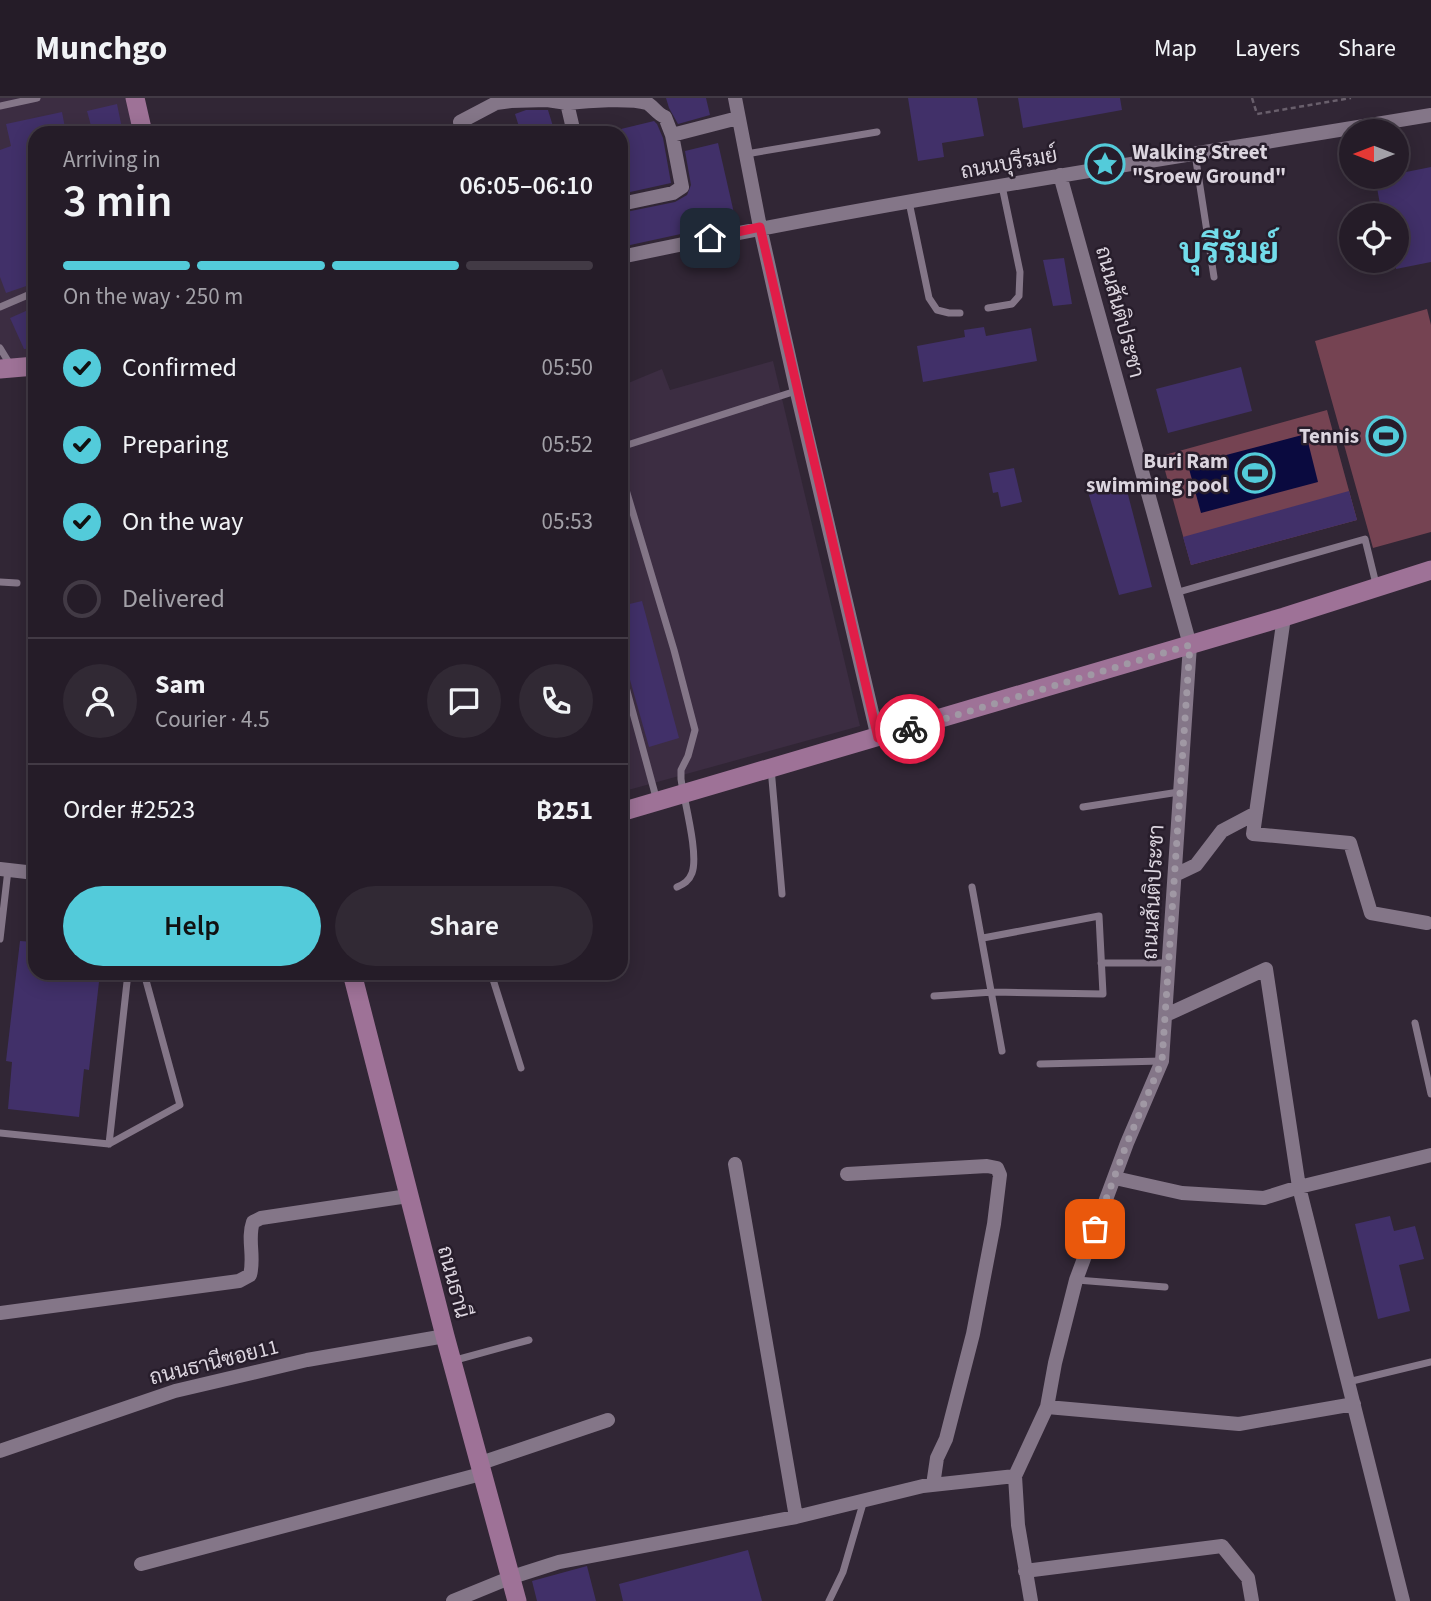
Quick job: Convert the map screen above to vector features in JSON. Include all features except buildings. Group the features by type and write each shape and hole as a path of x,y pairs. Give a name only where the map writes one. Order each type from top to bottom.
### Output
{"street":[{"path":"135,98 141,126"},
{"path":"460,122 496,103 511,101 547,100 567,103 611,98 648,103 656,113 665,117 672,135 682,187 673,193 628,203"},
{"path":"735,98 760,227 878,738"},
{"path":"567,103 572,126"},
{"name":"ถนนบุรีรมย์","path":"628,255 760,227 1431,115"},
{"path":"672,135 738,118"},
{"name":"ถนนสันติประชา","path":"1031,1601 1018,1525 1015,1476 1047,1407 1076,1280 1127,1143 1162,1061 1190,645 1060,175"},
{"path":"6,368 28,366"},
{"path":"628,810 1284,617 1431,570"},
{"path":"1284,617 1253,834 1350,843 1371,913 1427,923"},
{"path":"1175,875 1196,865 1222,831 1256,813"},
{"path":"4,870 28,872"},
{"path":"1166,1015 1266,969 1299,1187 1403,1601"},
{"name":"ถนนธานี","path":"354,980 408,1196 517,1601"},
{"path":"1115,1178 1182,1193 1264,1198 1431,1155"},
{"path":"735,1164 796,1517"},
{"path":"848,1174 987,1167 997,1168 1000,1175 992,1238 973,1334 946,1439 937,1458 933,1485"},
{"path":"0,1313 239,1281 250,1275 254,1262 250,1230 253,1222 261,1218 408,1196"},
{"name":"ถนนธานีซอย11","path":"0,1451 175,1391 307,1360 445,1336"},
{"path":"1047,1407 1239,1424 1354,1404"},
{"path":"141,1564 480,1469 608,1420"},
{"path":"453,1601 512,1577 559,1562 796,1517 933,1485 1015,1476"},
{"path":"1025,1571 1223,1546 1248,1578 1252,1601"}],"lane":[{"path":"0,106 37,98"},
{"path":"746,154 877,132"},
{"path":"1195,154 1213,277"},
{"path":"988,309 1012,304 1019,296 1020,272 1002,185"},
{"path":"909,201 929,298 937,310 960,313"},
{"path":"0,307 28,295"},
{"path":"0,348 6,368"},
{"path":"628,445 797,391"},
{"path":"628,496 671,637 695,730 681,770 692,840 693,871 687,881 677,887"},
{"path":"1175,593 1366,539 1377,588"},
{"path":"0,582 17,583"},
{"path":"628,695 657,801"},
{"path":"771,768 782,894"},
{"path":"1083,807 1180,792"},
{"path":"0,939 4,870"},
{"path":"972,887 1002,1051"},
{"path":"934,996 993,992 1103,994 1098,916 982,938"},
{"path":"1101,963 1170,963"},
{"path":"109,1144 127,980"},
{"path":"0,1133 109,1144 180,1105 146,980"},
{"path":"493,980 521,1068"},
{"path":"1415,1023 1431,1094"},
{"path":"1040,1064 1162,1061"},
{"path":"1076,1280 1165,1287"},
{"path":"452,1361 529,1340"},
{"path":"1348,1382 1431,1362"},
{"path":"829,1601 844,1572 865,1500"}],"path":[{"path":"1252,98 1257,114 1351,98"}],"shaded area":[{"path":"0,98 125,98 132,126 28,126 28,359 0,361"},
{"name":"Tennis","path":"1427,309 1431,325 1431,532 1373,548 1315,341"},
{"path":"773,361 860,726 628,790 628,383 662,369 670,390"},
{"name":"Buri Ram swimming pool","path":"1327,410 1357,520 1191,565 1161,456"},
{"path":"1306,434 1318,482 1201,513 1188,465"}],"way so far":[{"path":"910,729 1190,645 1162,1061 1127,1143 1095,1229"}],"place":[{"name":"Walking Street \"Sroew Ground\"","path":"1105,164"},
{"name":"Tennis","path":"1386,436"},
{"name":"Buri Ram swimming pool","path":"1255,473"}],"district":[{"name":"บุรีรัมย์","path":"1229,252"}],"route":[{"path":"710,238 760,227 878,738 910,729"}]}
